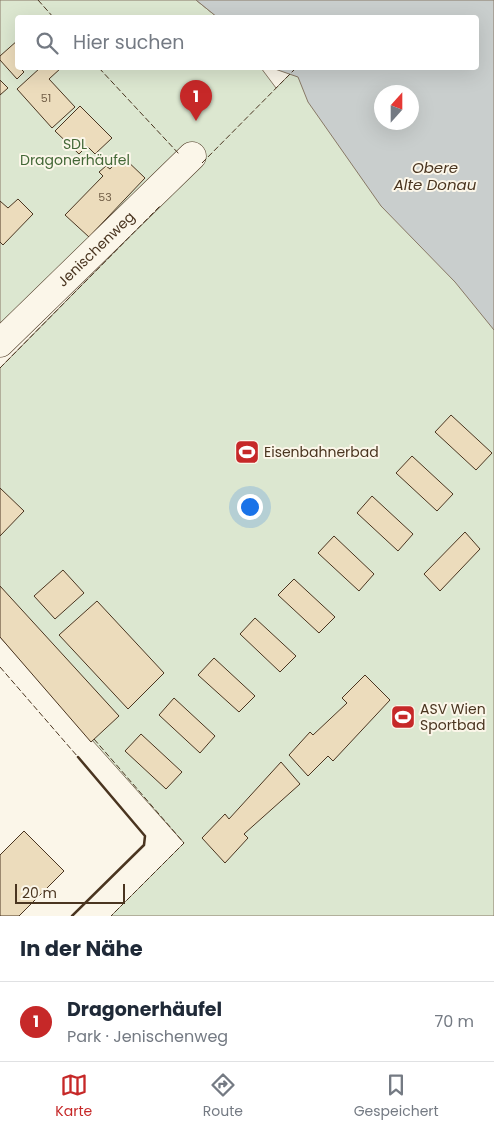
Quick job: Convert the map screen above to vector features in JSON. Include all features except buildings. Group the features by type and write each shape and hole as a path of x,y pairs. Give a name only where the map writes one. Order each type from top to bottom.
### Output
{"street":[{"name":"Jenischenweg","path":"0,342 192,156"}],"green space":[{"name":"Eisenbahnerbad","path":"0,0 196,0 215,15 15,15 15,70 262,70 276,88 294,70 479,70 479,15 494,0 494,916 111,916 184,843 0,637 0,368 201,164 0,325"}],"water":[{"name":"Obere Alte Donau","path":"196,0 494,0 494,330 455,282 381,206 308,102 298,77 278,70 479,70 479,15 215,15"}],"fence":[{"path":"38,0 51,15"},
{"path":"101,70 179,154"},
{"path":"202,163 294,70"},
{"path":"0,368 160,206"},
{"path":"0,667 78,757"},
{"path":"94,739 184,843 111,916"}],"wall":[{"path":"72,916 144,845 145,836 78,757"}],"place":[{"name":"Dragonerhäufel","path":"196,121"},
{"name":"Eisenbahnerbad","path":"247,452"},
{"name":"ASV Wien Sportbad","path":"403,717"}],"park label":[{"name":"SDL Dragonerhäufel","path":"75,152"}]}
